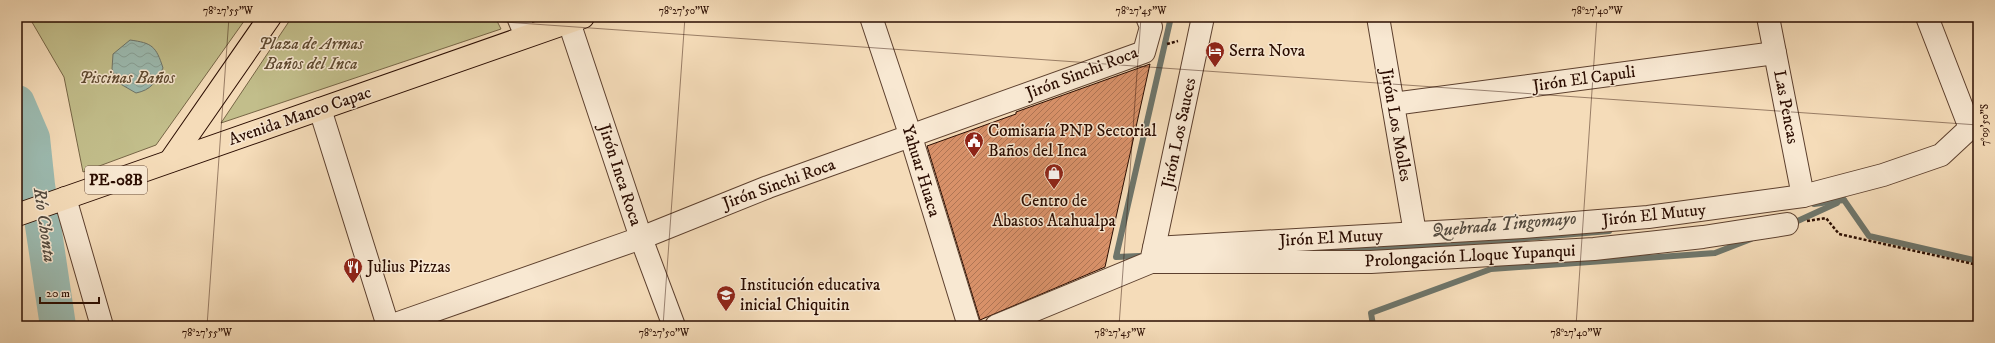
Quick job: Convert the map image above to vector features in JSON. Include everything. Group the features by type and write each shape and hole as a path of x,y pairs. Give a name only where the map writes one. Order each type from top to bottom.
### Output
{"main road":[{"path":"170,161 270,17"},
{"name":"Avenida Manco Capac","path":"17,215 320,109 522,27 576,19"}],"street":[{"name":"Yahuar Huaca","path":"871,17 911,137 969,326"},
{"name":"Jirón Los Molles","path":"1378,17 1415,233"},
{"name":"Las Pencas","path":"1768,17 1803,196"},
{"name":"Jirón El Mutuy","path":"1152,255 1415,233 1648,218 1803,196 1883,175 1941,155 1970,128 1926,17"},
{"name":"Jirón Inca Roca","path":"576,19 641,238 674,326"},
{"name":"Jirón Sinchi Roca","path":"389,326 641,238 768,187 911,137 1144,52 1149,22"},
{"name":"Jirón Los Sauces","path":"1152,255 1202,25"},
{"name":"Jirón El Capuli","path":"1393,104 1775,53"},
{"path":"320,109 389,326"},
{"path":"63,199 102,326"},
{"name":"Prolongación Lloque Yupanqui","path":"1152,255 1371,262 1570,250 1703,237 1787,224"},
{"path":"996,326 1152,255"}],"path":[{"path":"1144,52 1202,25"},
{"path":"1787,224 1826,218 1839,234 1978,265"}],"green space":[{"name":"Piscinas Baños","path":"29,17 247,17 156,145 83,172 64,77"},
{"name":"Plaza de Armas Baños del Inca","path":"292,17 495,17 501,29 221,123"}],"water":[{"path":"130,40 148,44 152,47 158,55 163,68 152,85 146,90 136,93 117,82 112,69 113,54"}],"building":[{"name":"Centro de Abastos Atahualpa","path":"1150,64 1105,267 980,320 927,146"}],"waterway":[{"name":"Quebrada Tingomayo","path":"1140,256 1116,257 1171,17"},
{"name":"Río Chonta","path":"17,103 32,138 37,185 58,326"},
{"path":"1844,200 1869,236 1978,261"},
{"name":"Quebrada Tingomayo","path":"1814,204 1844,200"},
{"path":"1791,224 1837,203"},
{"name":"Quebrada Tingomayo","path":"1310,250 1435,246 1609,231"},
{"path":"1370,326 1373,325 1371,313 1491,269 1715,253 1751,239"}],"place":[{"name":"Serra Nova","path":"1215,68"},
{"name":"Comisaría PNP Sectorial Baños del Inca","path":"974,158"},
{"name":"Centro de Abastos Atahualpa","path":"1054,190"},
{"name":"Julius Pizzas","path":"353,284"},
{"name":"Institución educativa inicial Chiquitin","path":"726,312"}]}
